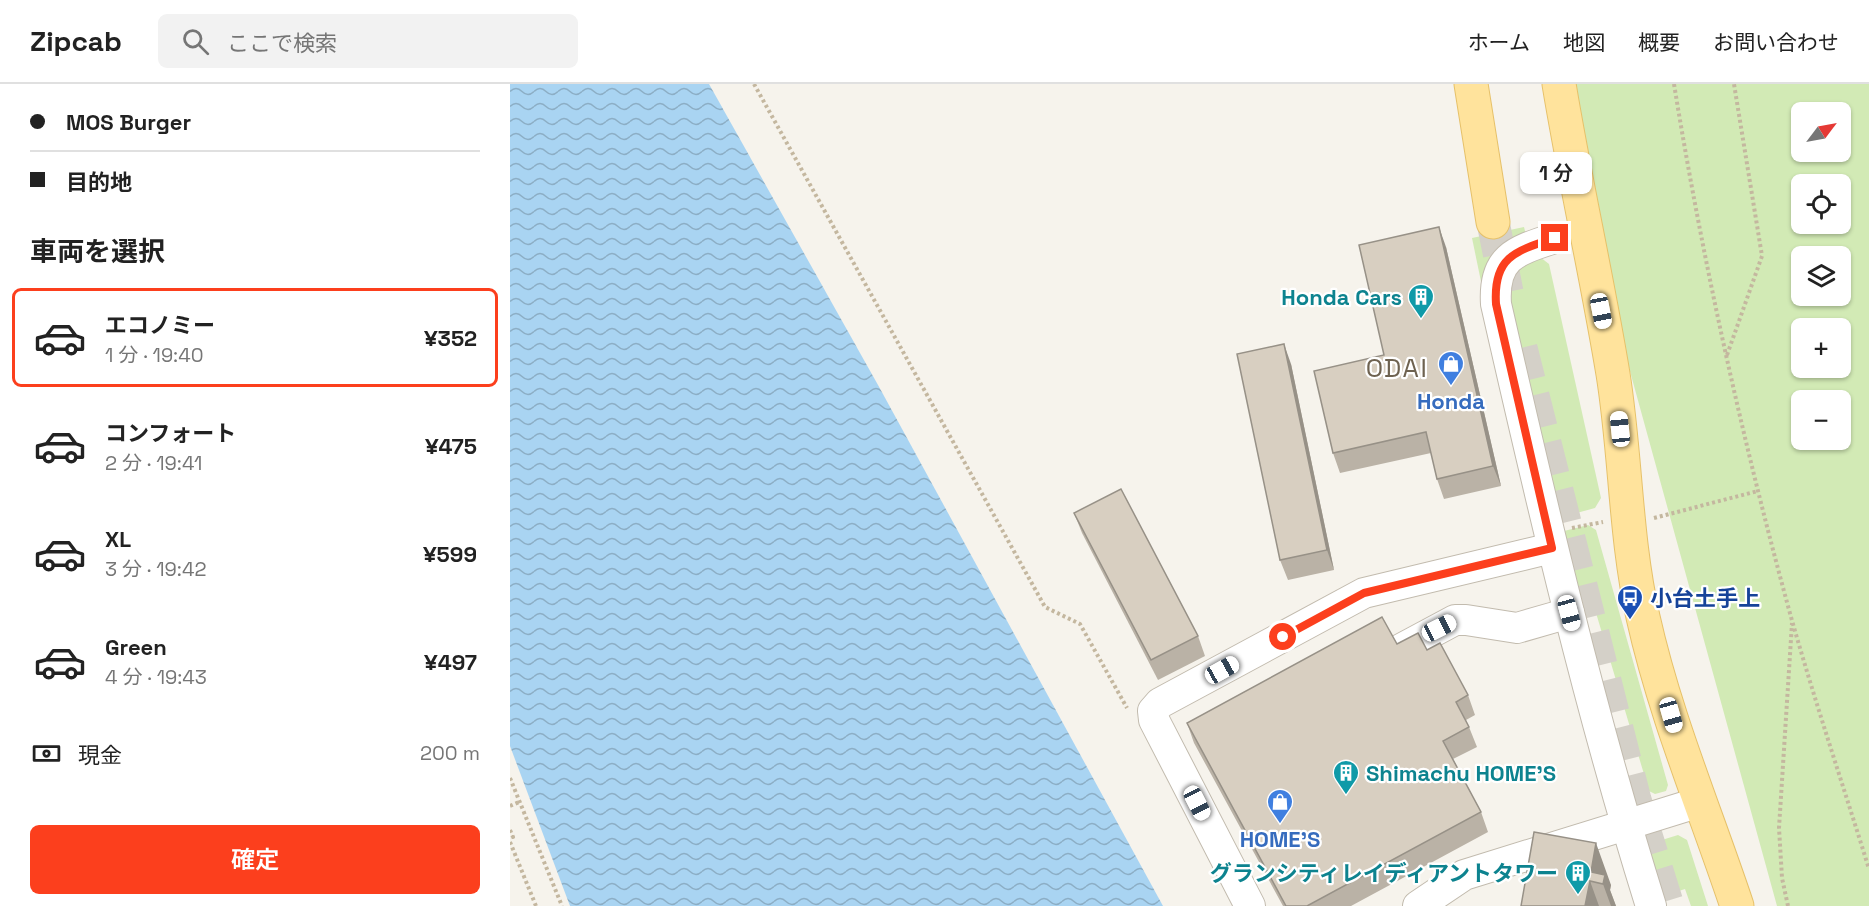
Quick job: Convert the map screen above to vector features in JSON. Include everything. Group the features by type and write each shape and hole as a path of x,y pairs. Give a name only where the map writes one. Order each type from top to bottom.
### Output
{"main road":[{"path":"1471,84 1493,222"},
{"path":"1558,84 1613,374 1622,445 1636,519 1636,584 1643,618 1677,736 1737,906"}],"street":[{"path":"1555,238 1520,250 1506,260 1498,274 1495,289 1496,304 1550,541 1626,826 1651,906"},
{"path":"1250,906 1154,720 1153,711 1161,703 1364,593 1550,541"},
{"path":"1399,650 1455,620 1517,628 1569,613"},
{"path":"1418,906 1464,874 1700,802"}],"path":[{"path":"754,84 1045,607 1080,624 1131,715"},
{"path":"1674,84 1696,209 1758,491 1792,620 1869,869"},
{"path":"1727,355 1762,256 1734,84"},
{"path":"1550,541 1758,491"},
{"path":"1788,906 1782,878 1779,828 1792,620"},
{"path":"510,778 562,906"},
{"path":"510,806 519,802"},
{"path":"510,830 513,837 510,840 536,906"}],"green space":[{"path":"1551,84 1869,84 1869,906 1777,906"},
{"path":"1524,227 1526,235 1484,296 1472,238"},
{"path":"1540,257 1549,264 1601,498 1595,508 1562,517 1555,512 1507,306 1510,278 1516,267"},
{"path":"1588,525 1596,530 1668,785 1666,791 1655,794 1649,791 1588,586 1574,590 1564,531"},
{"path":"1678,835 1687,840 1708,906 1691,906 1685,889 1660,897 1646,850 1649,844"}],"water":[{"path":"510,84 709,84 878,385 1163,906 570,906 510,746"}],"building":[{"name":"Honda Cars","path":"1439,227 1493,466 1437,479 1426,432 1333,453 1314,371 1384,355 1359,245"},
{"path":"1284,344 1327,550 1280,560 1237,354"},
{"path":"1121,489 1198,636 1151,660 1074,513"},
{"name":"Shimachu HOME'S","path":"1382,617 1397,644 1418,633 1427,650 1440,643 1468,695 1456,702 1469,727 1443,741 1481,812 1307,906 1286,906 1187,723"},
{"path":"1534,832 1596,843 1591,872 1605,875 1603,884 1590,881 1585,906 1521,906"}],"tunnel":[{"path":"1493,222 1507,292"},
{"path":"1521,348 1635,800 1668,906"}],"place":[{"name":"Honda Cars","path":"1421,320"},
{"name":"Honda","path":"1451,387"},
{"name":"小台土手上","path":"1630,621"},
{"name":"Shimachu HOME'S","path":"1346,796"},
{"name":"HOME'S","path":"1280,825"},
{"name":"グランシティレイディアントタワー","path":"1578,896"}],"district":[{"name":"ODAI","path":"1397,368"}],"route":[{"path":"1283,637 1364,593 1552,548 1496,304 1495,289 1498,274 1506,260 1520,250 1555,238"}]}
